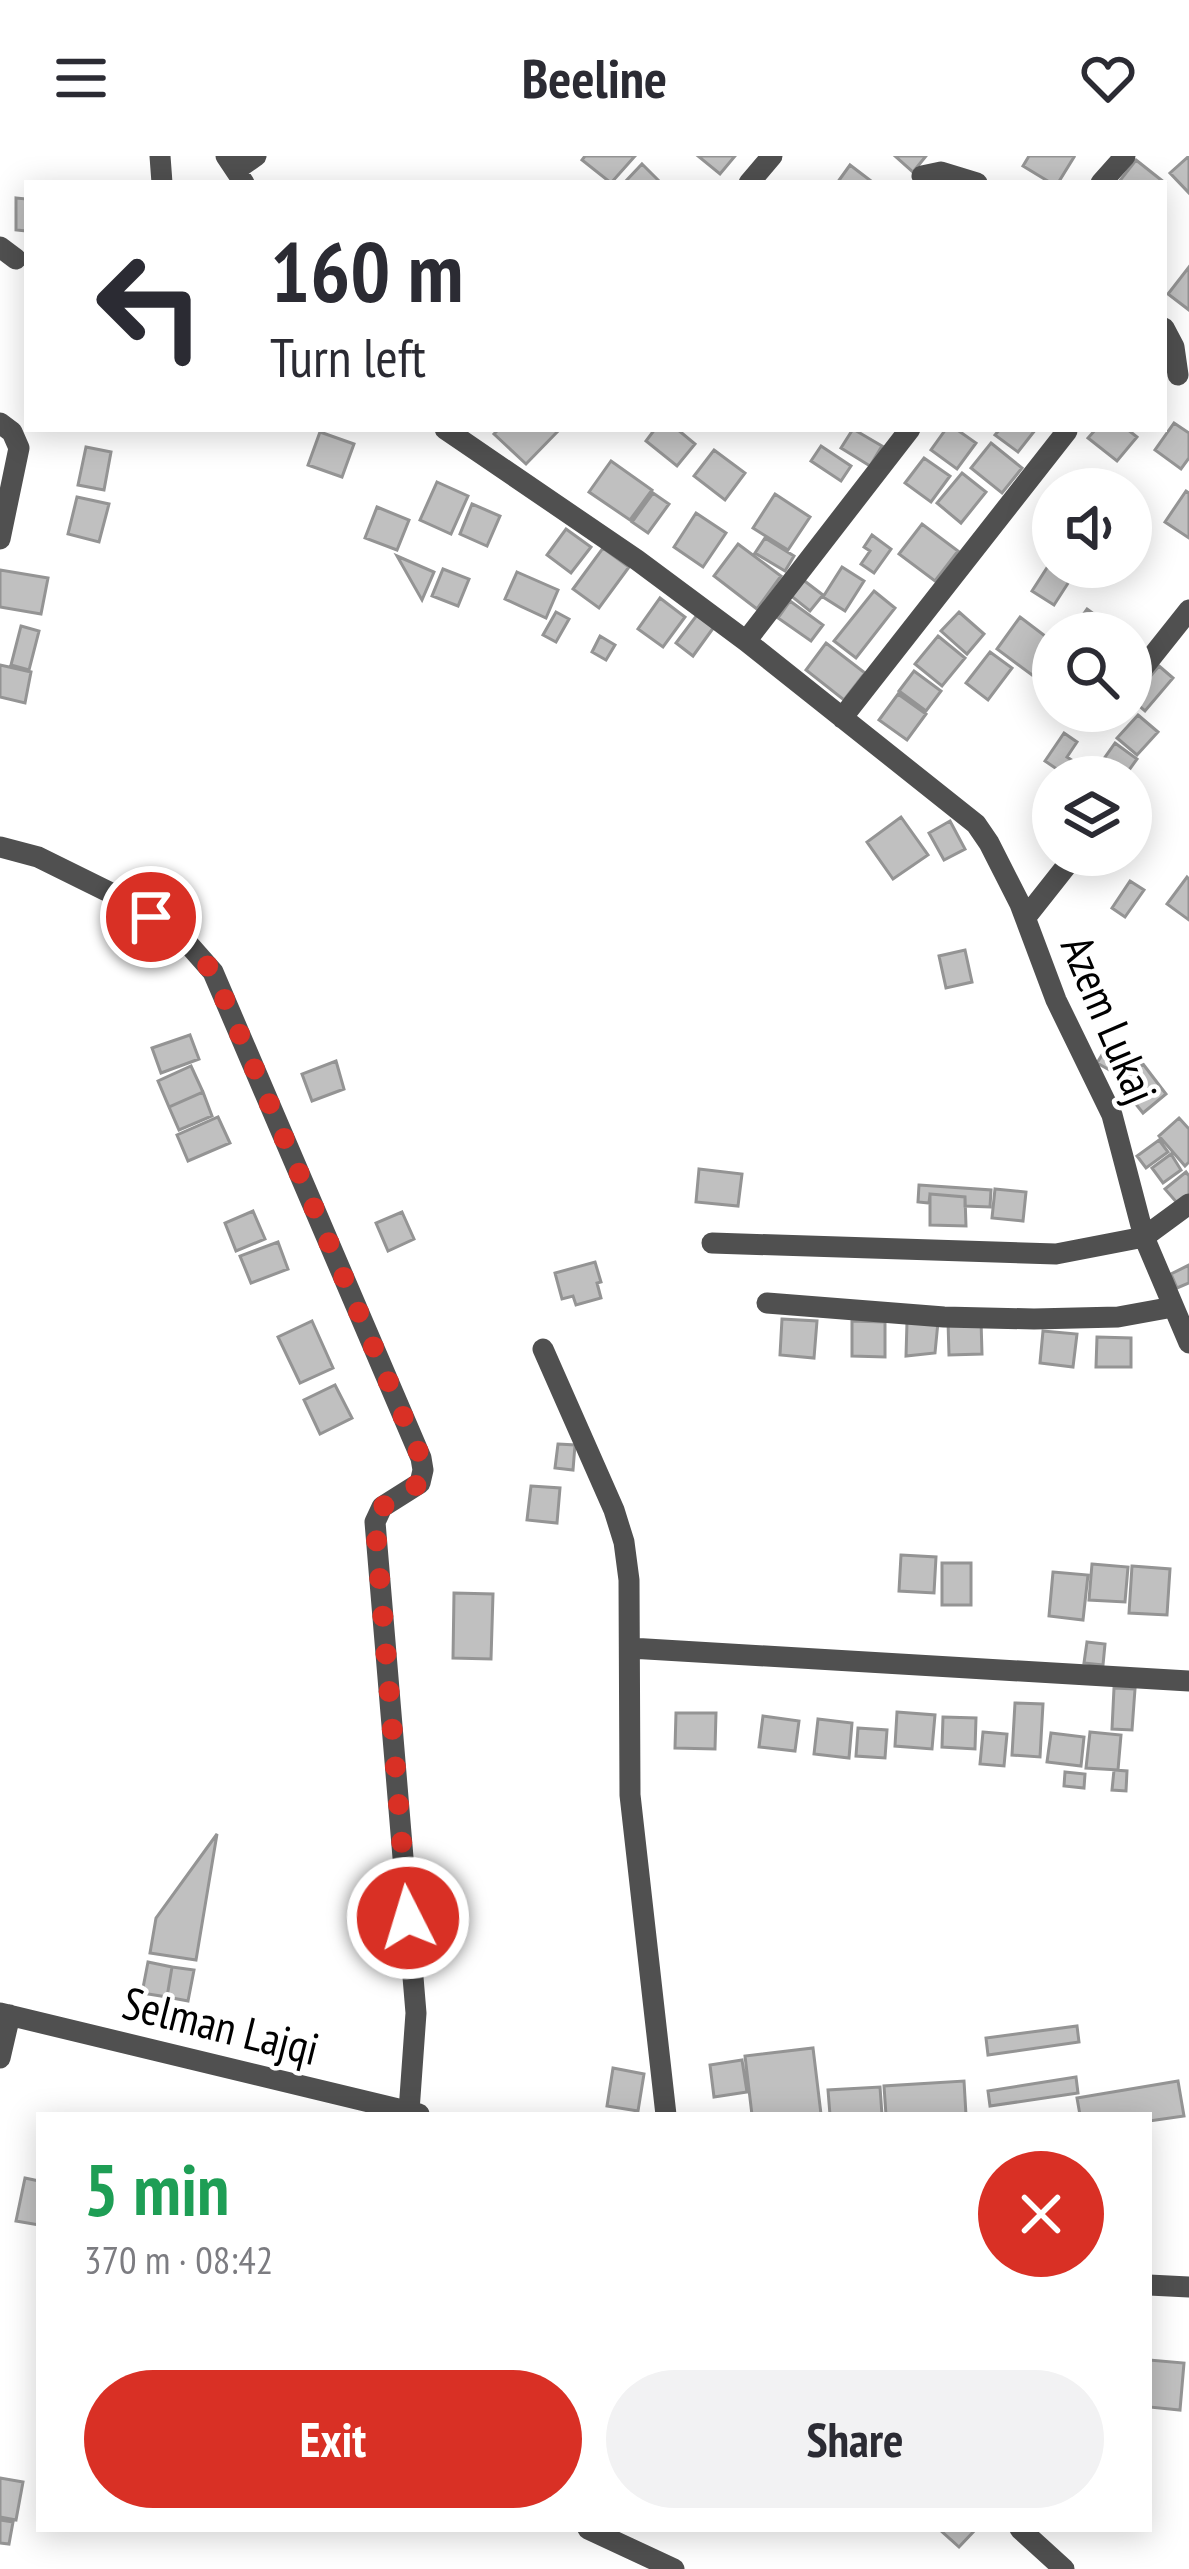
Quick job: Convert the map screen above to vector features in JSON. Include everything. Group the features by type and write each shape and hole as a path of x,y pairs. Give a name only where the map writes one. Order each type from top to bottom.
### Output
{"street":[{"path":"236,170 256,156"},
{"path":"752,180 772,156"},
{"path":"1104,180 1125,156"},
{"path":"922,176 941,172 967,180"},
{"path":"1167,334 1178,374"},
{"path":"0,423 12,432 19,448 0,539"},
{"name":"Azem Lukaj","path":"449,432 746,641 976,824 1026,917 1056,1000 1112,1115 1144,1238 1189,1343"},
{"path":"470,447 484,432"},
{"path":"746,641 908,432"},
{"path":"842,718 1066,432"},
{"path":"1152,657 1189,610"},
{"path":"0,848 38,857 119,897 183,938 213,972 421,1458 420,1483 382,1507 375,1522 416,2013 416,2112"},
{"path":"1026,917 1058,876"},
{"path":"712,1243 1056,1254 1144,1238 1189,1204"},
{"path":"767,1303 1034,1319 1118,1318 1173,1307"},
{"path":"543,1348 619,1526 629,1580 630,1795 666,2112"},
{"path":"630,1648 1189,1681"},
{"path":"0,2058 5,2014"},
{"name":"Selman Lajqi","path":"5,2014 412,2112"},
{"path":"1152,2285 1189,2287"},
{"path":"594,2532 674,2569"},
{"path":"1023,2532 1064,2569"}],"building":[{"path":"585,156 635,156 614,180 582,160"},
{"path":"698,156 735,156 720,174"},
{"path":"895,156 926,156 913,172"},
{"path":"1029,156 1074,157 1060,180 1046,180 1023,166"},
{"path":"1189,156 1189,193 1170,173"},
{"path":"1136,160 1161,180 1120,180"},
{"path":"642,164 658,180 627,180"},
{"path":"850,165 870,180 839,180"},
{"path":"16,198 24,199 24,231 16,230"},
{"path":"1189,267 1189,310 1168,294"},
{"path":"1174,423 1189,433 1189,458 1181,469 1155,450"},
{"path":"320,432 354,444 342,477 308,465"},
{"path":"496,432 557,432 526,464"},
{"path":"653,432 681,432 695,444 677,466 646,441"},
{"path":"851,432 882,446 870,466 841,448"},
{"path":"944,432 960,432 976,443 957,469 931,450"},
{"path":"998,432 1034,432 1018,452 995,435"},
{"path":"1093,432 1131,432 1137,437 1117,461 1088,438"},
{"path":"991,443 1022,468 1002,493 971,468"},
{"path":"821,446 851,466 841,481 811,461"},
{"path":"86,447 111,452 104,490 78,485"},
{"path":"714,450 745,473 725,500 694,476"},
{"path":"924,458 950,476 931,502 905,483"},
{"path":"611,461 652,490 630,520 589,492"},
{"path":"962,473 986,492 961,523 937,503"},
{"path":"437,482 468,496 451,534 420,520"},
{"path":"653,493 669,504 648,533 632,522"},
{"path":"1189,493 1189,538 1165,522"},
{"path":"775,494 810,517 788,550 753,528"},
{"path":"77,497 109,504 99,542 68,534"},
{"path":"472,504 500,516 487,546 460,534"},
{"path":"377,507 409,520 397,550 365,538"},
{"path":"696,513 726,533 703,567 674,547"},
{"path":"922,524 958,551 935,581 899,554"},
{"path":"566,529 591,547 571,573 547,555"},
{"path":"872,535 891,549 874,573 861,564 870,551 864,547"},
{"path":"765,538 794,556 785,571 755,553"},
{"path":"738,544 781,576 757,609 714,576"},
{"path":"603,548 629,567 599,608 573,589"},
{"path":"397,556 434,572 422,600"},
{"path":"842,567 864,581 845,611 823,597"},
{"path":"443,569 469,579 458,606 432,596"},
{"path":"0,570 48,578 41,614 0,607"},
{"path":"517,572 558,590 546,618 505,599"},
{"path":"802,579 823,595 810,611 790,595"},
{"path":"1034,588 1065,588 1054,605"},
{"path":"874,591 895,608 856,658 834,641"},
{"path":"660,598 685,617 663,647 638,629"},
{"path":"790,601 823,625 811,641 778,618"},
{"path":"556,612 569,619 556,642 543,635"},
{"path":"959,612 984,634 967,654 941,631"},
{"path":"697,615 714,627 693,656 676,643"},
{"path":"1020,617 1032,626 1032,675 997,649"},
{"path":"21,626 39,631 29,670 11,665"},
{"path":"600,636 615,645 606,660 592,652"},
{"path":"938,636 965,658 942,686 915,664"},
{"path":"826,643 865,673 844,700 806,670"},
{"path":"990,652 1012,668 988,700 966,683"},
{"path":"0,665 31,672 25,703 0,697"},
{"path":"1159,666 1173,678 1152,703 1152,674"},
{"path":"914,671 941,691 926,711 899,691"},
{"path":"898,694 926,714 907,740 879,720"},
{"path":"1152,727 1158,732 1137,755 1117,738 1122,732 1152,732"},
{"path":"1064,733 1077,742 1068,756 1048,756"},
{"path":"1115,743 1133,756 1106,756"},
{"path":"901,817 928,855 893,879 867,842"},
{"path":"950,821 965,849 944,860 929,833"},
{"path":"1189,879 1189,920 1167,904"},
{"path":"1130,881 1144,890 1125,917 1112,908"},
{"path":"965,950 972,982 946,988 939,956"},
{"path":"190,1035 199,1059 161,1073 152,1048"},
{"path":"1105,1050 1130,1064 1122,1077 1097,1063"},
{"path":"336,1061 344,1089 312,1101 302,1074"},
{"path":"1143,1064 1166,1094 1143,1113 1119,1083"},
{"path":"191,1066 203,1092 169,1107 158,1081"},
{"path":"203,1092 212,1116 179,1130 169,1107"},
{"path":"218,1117 230,1143 188,1161 177,1135"},
{"path":"1179,1118 1189,1129 1185,1166 1159,1136"},
{"path":"1159,1140 1168,1152 1146,1168 1137,1156"},
{"path":"1171,1154 1181,1170 1163,1183 1152,1168"},
{"path":"699,1169 742,1174 738,1206 696,1202"},
{"path":"1186,1172 1189,1195 1178,1204 1165,1189"},
{"path":"919,1185 991,1190 990,1207 965,1206 965,1197 930,1194 929,1203 918,1202"},
{"path":"995,1189 1026,1192 1023,1221 992,1218"},
{"path":"930,1194 965,1197 966,1226 930,1225"},
{"path":"253,1211 265,1239 236,1251 225,1223"},
{"path":"402,1212 414,1239 388,1251 376,1223"},
{"path":"278,1242 288,1269 251,1283 240,1256"},
{"path":"595,1262 601,1298 576,1305 573,1296 562,1299 555,1273"},
{"path":"1189,1265 1189,1283 1177,1288 1171,1274"},
{"path":"782,1319 817,1321 814,1358 780,1355"},
{"path":"981,1320 982,1354 949,1355 948,1321"},
{"path":"312,1321 333,1368 300,1383 278,1337"},
{"path":"852,1321 885,1322 885,1357 852,1356"},
{"path":"907,1322 938,1322 935,1353 906,1356"},
{"path":"1043,1331 1077,1334 1073,1367 1040,1363"},
{"path":"1097,1337 1131,1338 1131,1367 1096,1367"},
{"path":"335,1385 352,1418 320,1434 304,1400"},
{"path":"558,1444 575,1445 573,1470 555,1468"},
{"path":"531,1486 560,1488 557,1523 527,1520"},
{"path":"901,1555 936,1557 934,1593 899,1591"},
{"path":"942,1563 971,1563 971,1605 942,1605"},
{"path":"1092,1564 1128,1567 1125,1602 1089,1600"},
{"path":"1132,1566 1170,1569 1167,1615 1129,1613"},
{"path":"1053,1572 1088,1575 1083,1620 1049,1616"},
{"path":"454,1593 493,1594 491,1659 453,1658"},
{"path":"1087,1642 1105,1644 1103,1665 1084,1663"},
{"path":"1114,1688 1135,1689 1132,1730 1112,1729"},
{"path":"1015,1703 1043,1704 1040,1757 1012,1755"},
{"path":"897,1712 935,1715 932,1749 895,1746"},
{"path":"676,1713 716,1713 715,1749 675,1748"},
{"path":"763,1716 799,1721 795,1751 759,1747"},
{"path":"943,1717 976,1718 975,1749 942,1747"},
{"path":"818,1719 852,1723 849,1758 814,1754"},
{"path":"858,1728 887,1730 885,1758 856,1756"},
{"path":"983,1732 1007,1734 1004,1766 980,1764"},
{"path":"1090,1732 1121,1735 1118,1770 1086,1768"},
{"path":"1051,1733 1084,1737 1081,1766 1047,1762"},
{"path":"1114,1770 1127,1771 1126,1791 1112,1790"},
{"path":"1065,1772 1085,1774 1084,1788 1064,1786"},
{"path":"217,1834 196,1960 150,1953 156,1918"},
{"path":"148,1962 172,1967 167,1997 142,1993"},
{"path":"172,1967 194,1970 188,2001 167,1997"},
{"path":"1077,2026 1079,2042 988,2055 986,2038"},
{"path":"813,2048 821,2112 752,2112 745,2056"},
{"path":"742,2060 747,2092 714,2097 710,2065"},
{"path":"613,2068 644,2074 638,2111 607,2106"},
{"path":"1076,2077 1078,2093 990,2106 988,2091"},
{"path":"964,2081 966,2112 886,2112 884,2086"},
{"path":"1178,2081 1184,2116 1152,2121 1152,2112 1079,2112 1077,2098"},
{"path":"880,2087 882,2112 830,2112 828,2090"},
{"path":"25,2178 36,2180 36,2224 16,2221"},
{"path":"1152,2360 1184,2363 1180,2410 1152,2407"},
{"path":"0,2478 23,2482 16,2520 0,2517"},
{"path":"0,2520 13,2522 9,2544 0,2543"},
{"path":"942,2532 973,2532 959,2547"}],"route":[{"path":"151,917 183,938 213,972 421,1458 420,1483 382,1507 375,1522 408,1918"}]}
